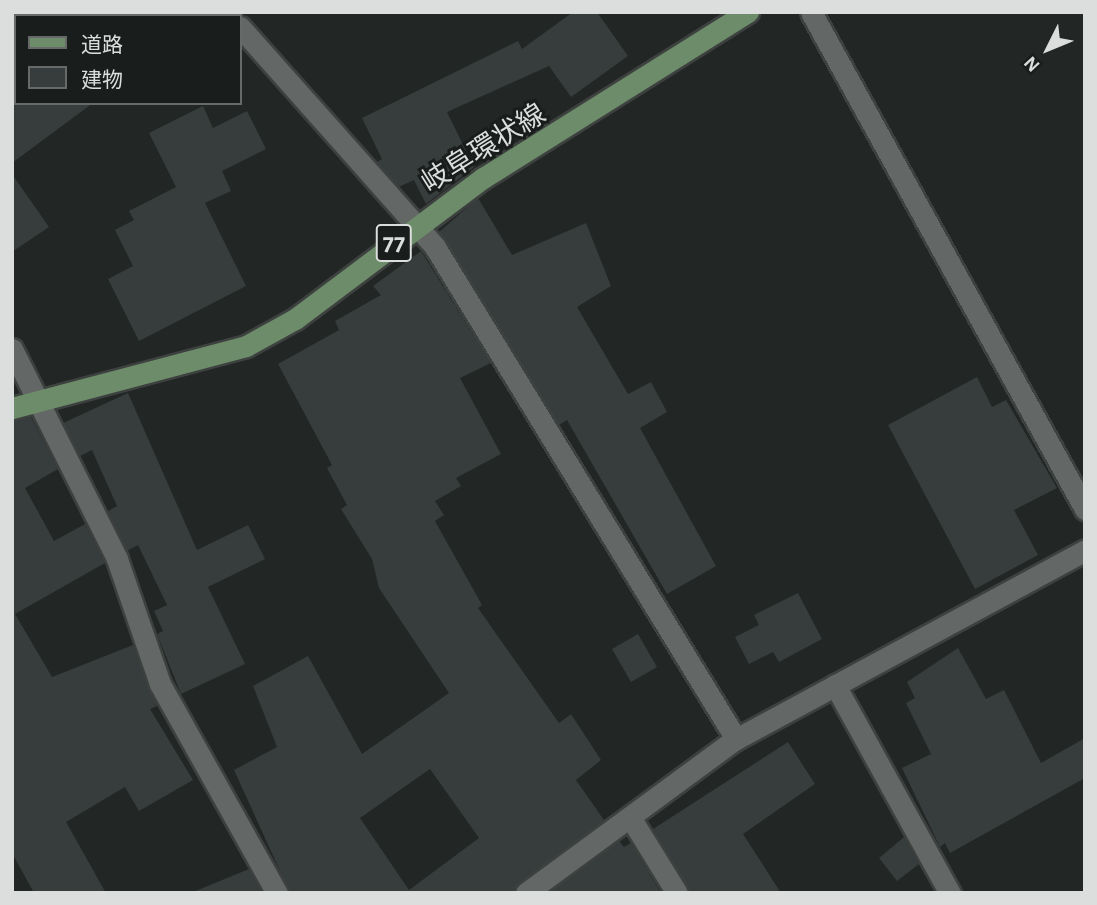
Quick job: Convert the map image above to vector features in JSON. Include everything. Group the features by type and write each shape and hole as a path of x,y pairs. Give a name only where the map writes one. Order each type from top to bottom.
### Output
{"main road":[{"name":"岐阜環状線","path":"12,408 41,398 246,346 295,319 416,226 748,12"}],"street":[{"path":"811,12 1085,509"},
{"path":"242,29 435,247 736,739"},
{"path":"12,349 41,398 117,559 160,684 278,893"},
{"path":"526,893 736,739 1085,550"},
{"path":"835,685 950,893"},
{"path":"630,817 677,893"}],"building":[{"path":"573,12 597,12 628,56 571,97 549,66 447,112 474,167 426,204 414,180 399,187 377,162 382,159 362,118 518,41 522,49"},
{"path":"12,103 90,105 12,163"},
{"path":"203,106 213,128 247,111 266,149 222,171 231,191 205,203 246,286 139,341 108,279 133,266 115,230 134,220 129,211 176,187 149,133"},
{"path":"12,174 49,227 12,252"},
{"path":"478,198 512,255 586,223 611,286 577,307 628,394 651,382 667,412 640,428 716,566 667,594 567,420 559,425 439,232"},
{"path":"421,251 491,363 460,378 501,454 456,478 461,486 435,501 444,515 435,521 482,605 478,608 559,723 571,714 601,760 576,780 604,820 513,893 290,893 234,770 277,747 253,686 308,656 362,754 449,693 379,588 372,559 341,509 347,505 327,468 332,465 278,364 339,330 335,321 381,295 373,286","holes":["430,769 479,838 409,890 360,818"]},
{"path":"977,377 992,407 1006,400 1057,488 1014,510 1038,555 975,589 888,425"},
{"path":"128,393 197,550 248,525 265,559 208,587 245,664 181,694 157,634 163,631 154,611 167,605 138,545 127,551 108,511 117,506 92,450 80,456 63,423"},
{"path":"31,417 58,469 25,488 54,541 85,524 105,563 15,614 52,677 133,645 157,706 150,709 193,780 139,811 125,787 66,822 106,893 34,893 12,853 12,421"},
{"path":"798,593 822,639 779,662 773,652 749,664 735,637 759,625 754,615"},
{"path":"638,634 657,667 631,682 612,649"},
{"path":"958,648 986,699 1004,690 1041,763 1085,738 1085,778 950,853 945,843 940,847 902,768 931,754 906,703 915,698 907,682"},
{"path":"788,742 815,784 743,834 781,893 690,893 653,829"},
{"path":"904,837 919,864 897,881 879,858"},
{"path":"619,841 624,847 631,843 661,893 549,893"},
{"path":"249,869 262,893 193,893 193,892"}]}
